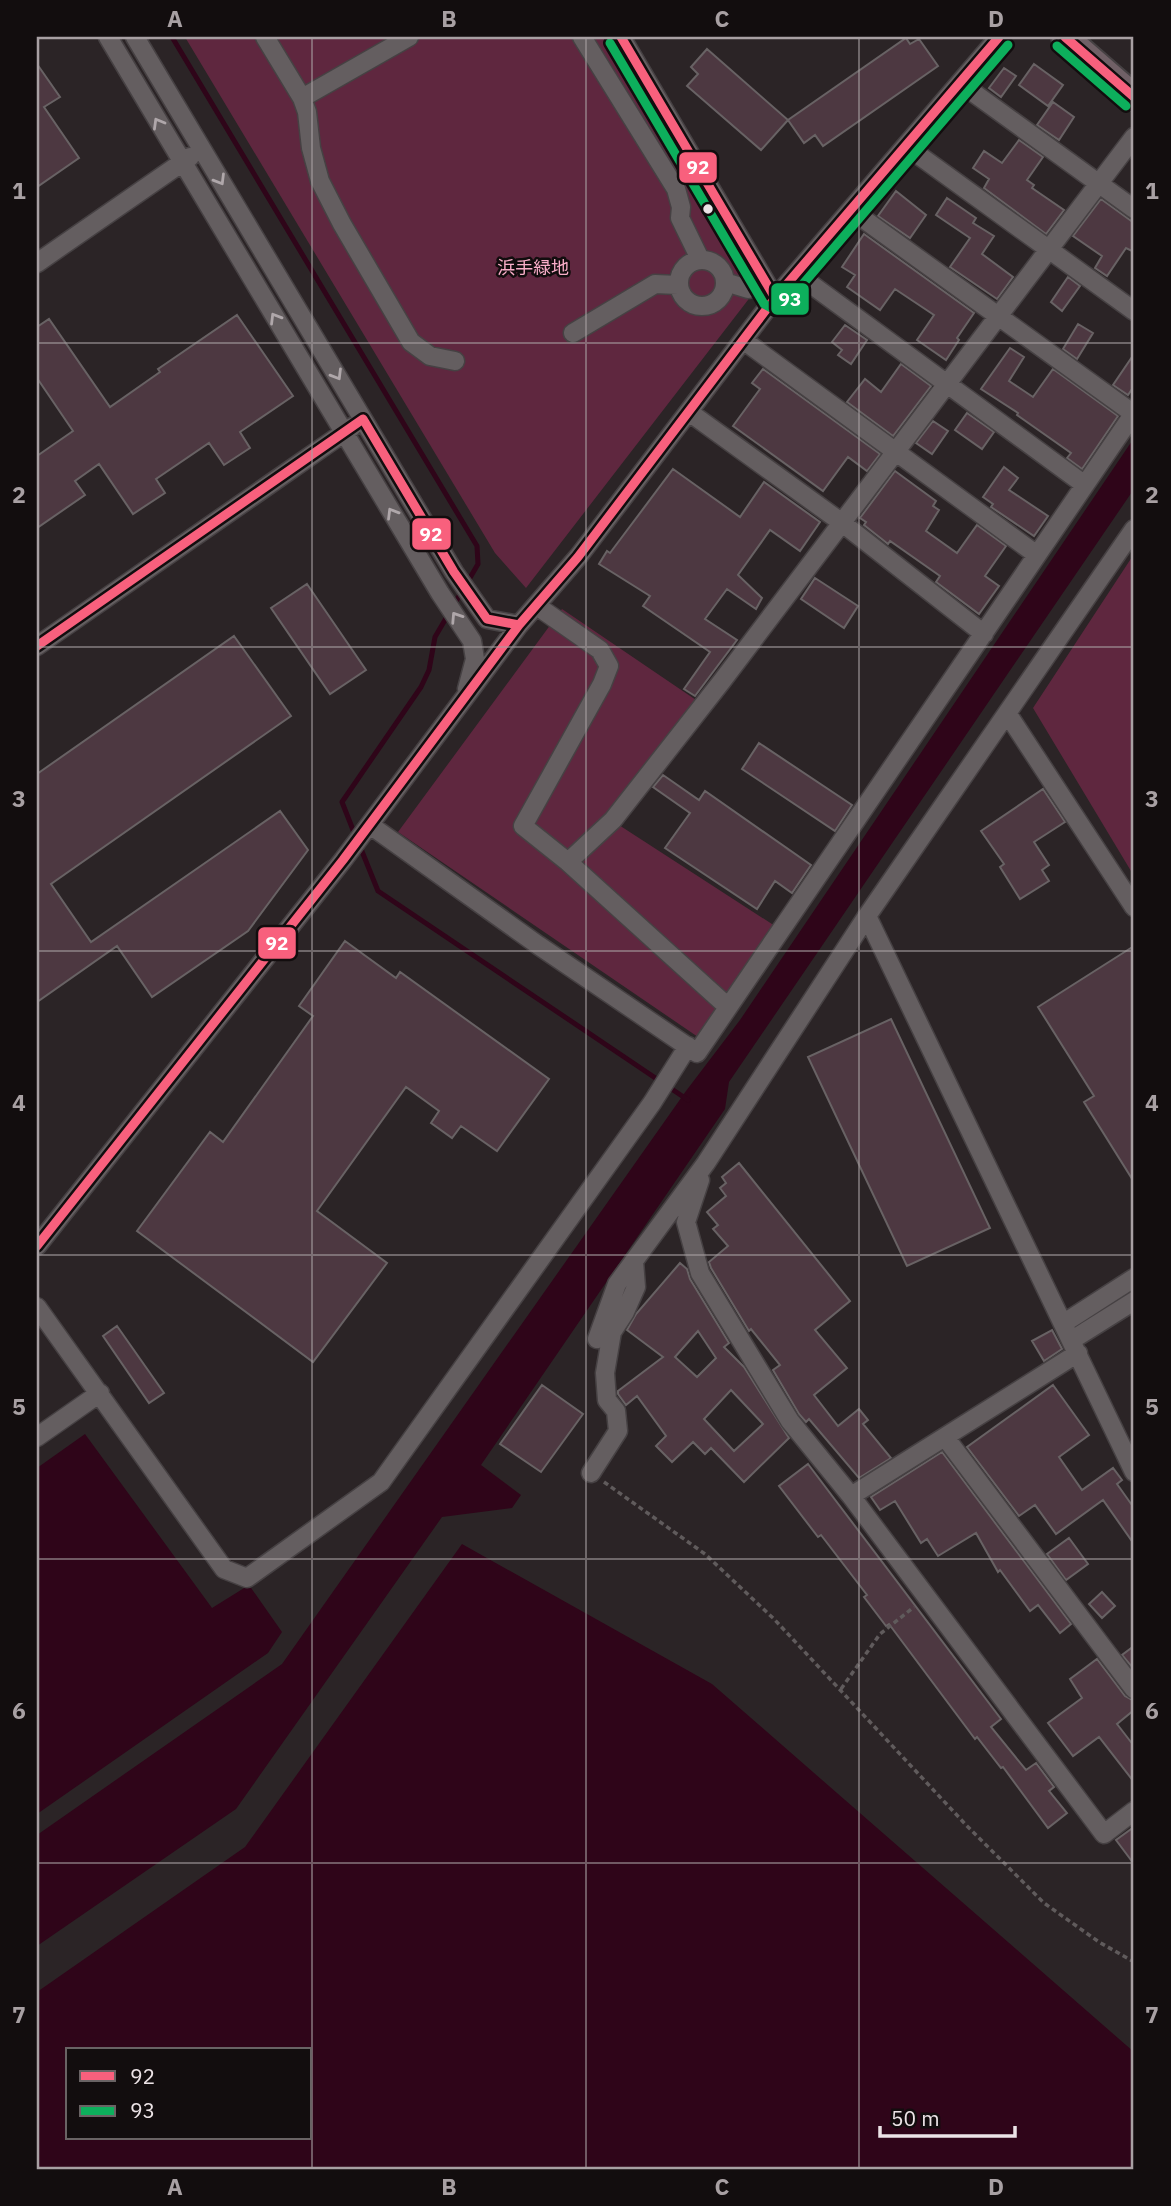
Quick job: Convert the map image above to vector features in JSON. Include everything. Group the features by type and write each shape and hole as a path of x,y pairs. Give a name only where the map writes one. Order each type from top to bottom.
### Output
{"highway":[{"path":"1065,37 1134,97"},
{"path":"1092,37 1134,75"}],"street":[{"path":"108,37 440,593 472,641 475,659 465,700"},
{"path":"135,37 454,572 487,620 520,625"},
{"path":"265,37 302,98 309,122 310,148 320,181 342,224 411,342 430,356 454,361"},
{"path":"302,98 409,37"},
{"path":"582,37 676,189 681,207 680,218 700,259"},
{"path":"621,37 775,298"},
{"path":"37,1246 343,860 500,651 578,557 775,298 999,37"},
{"path":"960,83 1134,208"},
{"path":"568,862 613,820 1134,137"},
{"path":"906,146 1134,311"},
{"path":"37,263 202,149"},
{"path":"370,825 538,945 697,1053 1134,413 851,210"},
{"path":"700,259 712,262 722,270 725,282 721,296 710,304 703,305 696,305 684,298 678,285 684,268 700,259"},
{"path":"797,274 1086,485"},
{"path":"725,282 748,289 764,281"},
{"path":"573,332 655,284 678,285"},
{"path":"743,340 1037,555"},
{"path":"689,412 841,522 984,634"},
{"path":"37,646 363,419"},
{"path":"597,1339 617,1284 706,1163 867,916 1134,529"},
{"path":"537,606 600,650 609,666 602,684 523,826 568,862 728,1007"},
{"path":"472,641 484,648 500,651"},
{"path":"1007,713 1134,906"},
{"path":"867,916 1134,1472"},
{"path":"37,1307 224,1569 247,1578 381,1482 652,1103 688,1046"},
{"path":"706,1163 686,1222 700,1273 790,1421 851,1496 1104,1834 1134,1811"},
{"path":"590,1473 618,1431 616,1412 607,1400 605,1373 612,1332 636,1287 634,1261"},
{"path":"851,1496 945,1437 1071,1339 1134,1278"},
{"path":"1071,1339 1134,1301"},
{"path":"37,1437 100,1393"},
{"path":"945,1437 1134,1689"}],"path":[{"path":"590,1473 705,1554 774,1619 967,1826 1044,1903 1098,1942 1134,1962"},
{"path":"841,1689 880,1634 927,1597"}],"green space":[{"name":"浜手緑地","path":"185,37 604,37 750,281 748,300 526,588 495,553"},
{"path":"1134,554 1134,876 1033,708"},
{"path":"562,609 696,700 605,816 775,926 698,1037 398,832"}],"shaded area":[{"path":"1134,438 1134,489 729,1082 725,1109 481,1465 521,1495 512,1508 442,1517 236,1809 37,1946 37,1835 282,1664 686,1091 740,1020"},
{"path":"85,1434 212,1608 249,1585 282,1632 268,1653 37,1814 37,1468"},
{"path":"462,1544 712,1684 1134,2052 1134,2169 37,2169 37,1992 245,1847"}],"building":[{"path":"906,38 910,44 919,39 938,66 823,146 815,135 804,143 788,120"},
{"path":"707,49 788,120 761,150 687,86 698,74 691,67"},
{"path":"37,64 60,97 44,107 79,158 37,187"},
{"path":"1034,64 1063,85 1048,106 1019,85"},
{"path":"1004,68 1016,76 1001,97 989,88"},
{"path":"1053,102 1074,117 1059,140 1037,125"},
{"path":"1019,140 1043,157 1027,180 1034,185 1032,188 1064,210 1046,234 984,188 989,179 973,168 984,151 1002,163"},
{"path":"896,191 926,215 910,238 878,216"},
{"path":"947,198 976,218 973,223 994,236 982,254 1013,277 997,299 950,267 970,238 936,215"},
{"path":"1101,199 1134,223 1134,252 1126,248 1107,276 1095,268 1102,256 1073,236"},
{"path":"864,234 974,313 946,360 917,340 934,315 895,289 880,310 847,287 855,275 842,267"},
{"path":"1068,277 1080,286 1062,311 1051,302"},
{"path":"237,315 293,396 240,432 250,448 224,465 209,443 156,479 165,493 133,514 99,464 75,481 85,495 37,528 37,456 73,431 37,378 37,327 49,319 110,407 160,372 158,369"},
{"path":"1078,324 1093,333 1077,359 1063,349"},
{"path":"845,325 867,340 851,364 838,355 842,350 832,342"},
{"path":"1010,348 1024,357 1009,381 1033,397 1053,369 1118,416 1082,469 1067,458 1071,453 981,389"},
{"path":"1134,354 1134,386 1128,395 1113,385"},
{"path":"901,364 931,386 893,436 847,402 865,379 881,392"},
{"path":"763,369 880,454 867,471 848,457 823,491 733,426 760,389 752,383"},
{"path":"967,413 994,432 982,449 955,430"},
{"path":"933,421 948,431 932,454 916,443"},
{"path":"1004,467 1018,478 1009,490 1048,516 1034,536 991,507 993,504 983,497"},
{"path":"673,469 740,517 764,482 820,522 800,551 770,530 738,575 762,598 756,609 727,589 705,619 737,640 695,696 684,689 710,652 643,606 650,596 599,564"},
{"path":"895,471 936,501 933,506 939,510 926,531 957,553 977,525 1006,546 985,576 999,586 979,614 936,582 940,576 890,541 888,544 864,525 866,522 860,518"},
{"path":"815,578 858,606 844,628 801,599"},
{"path":"307,584 366,670 330,694 271,608"},
{"path":"234,636 291,716 51,884 91,942 280,811 308,850 248,931 152,997 117,946 37,1002 37,774"},
{"path":"759,743 852,805 835,831 742,769"},
{"path":"663,775 699,800 705,791 811,865 792,893 775,881 757,909 665,848 690,813 653,787"},
{"path":"1043,789 1065,822 1034,842 1049,865 1042,870 1049,881 1020,899 1000,867 1004,864 981,831"},
{"path":"345,941 396,978 400,972 549,1079 497,1151 461,1126 452,1138 431,1123 439,1111 406,1087 317,1211 387,1263 313,1362 137,1231 210,1132 223,1142 313,1016 299,1006"},
{"path":"1134,946 1134,1182 1084,1102 1094,1096 1038,1007"},
{"path":"891,1019 990,1228 907,1266 808,1057"},
{"path":"739,1163 850,1301 815,1330 847,1368 814,1395 838,1426 859,1409 868,1420 863,1424 891,1458 859,1478 809,1419 806,1422 799,1414 773,1370 780,1365 751,1329 749,1331 711,1268 709,1262 728,1246 713,1229 718,1225 707,1212 726,1196 720,1188 726,1183 722,1177"},
{"path":"680,1263 687,1269 690,1279 729,1343 724,1347 744,1367 789,1438 744,1482 711,1448 705,1454 693,1442 672,1462 656,1446 666,1436 637,1396 626,1405 618,1394 618,1391 663,1357 627,1330 636,1314","holes":["698,1331 716,1358 697,1377 675,1357","731,1390 763,1424 734,1451 704,1419"]},
{"path":"117,1326 164,1393 149,1403 103,1336"},
{"path":"1052,1330 1062,1349 1044,1361 1032,1341"},
{"path":"542,1385 583,1414 541,1472 500,1444"},
{"path":"1053,1385 1089,1435 1059,1457 1082,1490 1113,1468 1122,1480 1117,1484 1134,1508 1134,1544 1103,1500 1056,1534 1035,1505 1019,1516 967,1447"},
{"path":"942,1452 1071,1624 1060,1633 1038,1605 1030,1611 1000,1570 998,1572 976,1533 938,1556 927,1539 921,1543 895,1501 880,1510 871,1497"},
{"path":"808,1464 1001,1719 991,1727 1026,1770 1036,1763 1054,1787 1049,1791 1067,1813 1048,1828 1003,1767 1001,1768 977,1737 975,1739 889,1624 886,1626 864,1597 867,1595 821,1535 818,1537 779,1486"},
{"path":"1069,1538 1088,1564 1066,1580 1047,1554"},
{"path":"1102,1592 1115,1606 1102,1618 1089,1604"},
{"path":"1134,1646 1134,1665 1132,1667 1122,1655"},
{"path":"1097,1659 1125,1696 1134,1701 1134,1710 1117,1724 1134,1746 1134,1782 1099,1737 1073,1756 1048,1723 1082,1698 1070,1679"},
{"path":"1134,1827 1134,1864 1116,1840"}],"waterway":[{"path":"172,37 477,546 478,564 467,583"},
{"path":"355,835 342,802 421,687 429,670 435,637 462,591"},
{"path":"359,844 378,891 688,1100"}],"transit line":[{"name":"92","path":"621,37 775,298"},
{"name":"92","path":"37,1246 343,860 519,625 578,557 775,298 999,37"},
{"name":"92","path":"1065,37 1134,97"},
{"name":"93","path":"610,43 764,304 775,310 784,306 1008,45"},
{"name":"93","path":"1057,46 1126,106"},
{"name":"92","path":"363,419 454,572 487,619 519,625"},
{"name":"92","path":"37,646 363,419"}]}
